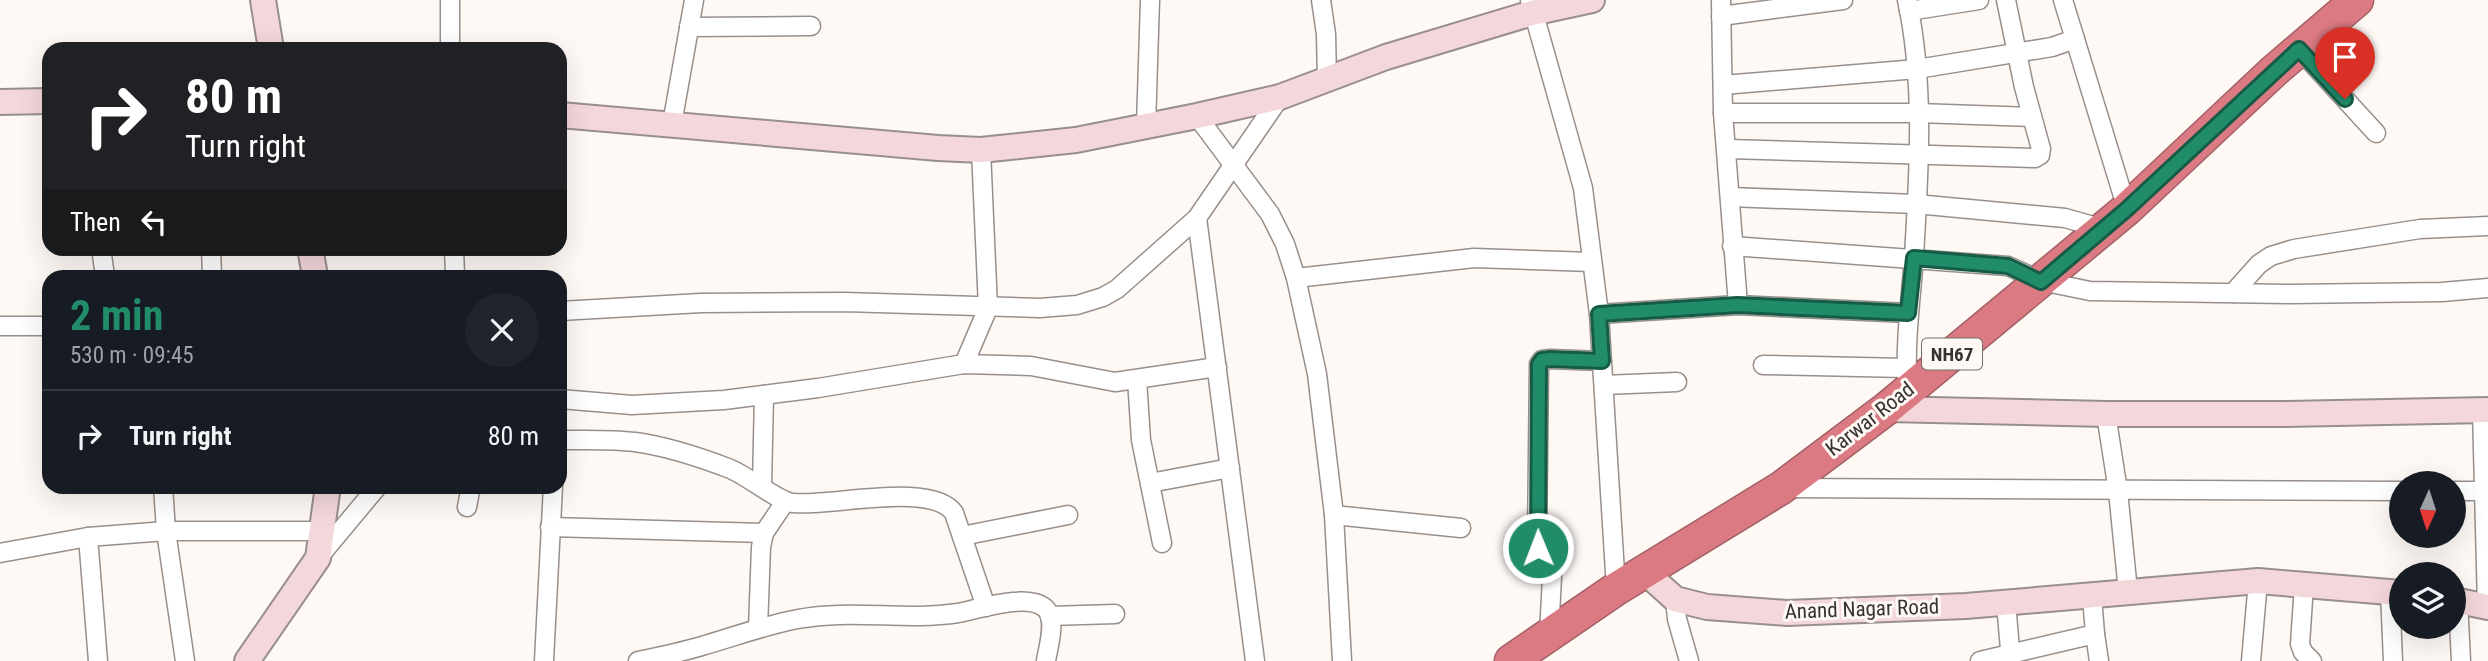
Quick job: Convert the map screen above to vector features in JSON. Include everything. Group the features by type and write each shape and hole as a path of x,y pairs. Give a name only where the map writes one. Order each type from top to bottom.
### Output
{"highway":[{"name":"Karwar Road","path":"1511,661 1616,589 1781,488 1900,389 2041,282 2115,219 2299,49 2357,0"}],"street":[{"path":"263,0 270,42"},
{"path":"450,0 450,42"},
{"path":"673,124 694,0"},
{"path":"1146,126 1150,0"},
{"path":"1321,0 1326,34 1327,80"},
{"path":"567,116 763,134 981,150 1076,140 1280,97 1531,6 1592,0"},
{"path":"1738,305 1732,246 1728,149 1723,113 1721,8 1843,0"},
{"path":"1900,389 1914,258 1918,156 1917,69 1908,5 1979,0"},
{"path":"1728,149 2035,158 2040,155 2041,149 2006,0"},
{"path":"1730,197 1916,204 2065,218 2115,219 2075,39 2063,0"},
{"path":"1531,6 1583,188 1599,314 1616,589"},
{"path":"689,27 811,26"},
{"path":"1723,85 1917,69 2052,47 2075,39"},
{"path":"2299,49 2376,133"},
{"path":"567,312 714,303 844,302 988,308 1077,306 1117,289 1197,218 1280,97"},
{"path":"0,102 42,101"},
{"path":"1723,113 1918,113 2032,117"},
{"path":"1197,116 1270,214 1285,244 1296,278 1317,374 1334,515 1342,661"},
{"path":"964,364 988,308 981,150"},
{"path":"1197,218 1255,661"},
{"path":"2233,293 2265,260 2294,249 2420,229 2488,226"},
{"path":"1732,246 2008,266 2041,282 2090,290 2233,293 2442,292 2488,288"},
{"path":"1296,278 1474,258 1592,262"},
{"path":"1599,314 1738,305 1908,313"},
{"path":"0,326 42,326"},
{"path":"1549,635 1553,557 1551,553 1541,551 1537,543 1539,364 1542,360 1550,359 1602,361"},
{"path":"567,400 632,405 764,395 964,364 1031,366 1105,381 1138,379 1217,367"},
{"path":"1763,365 1900,389 2106,414 2485,410 2488,607 2466,603"},
{"path":"1138,379 1141,440 1162,543"},
{"path":"1604,385 1677,382"},
{"path":"762,485 764,395"},
{"path":"2106,414 2118,491 2128,591"},
{"path":"567,440 637,442 730,468 762,485 785,502 832,503 884,496 941,501 950,506 986,607"},
{"path":"1150,483 1230,468"},
{"path":"1781,488 2389,491"},
{"path":"2466,491 2486,491"},
{"path":"164,494 166,531 186,661"},
{"path":"318,558 327,494"},
{"path":"247,661 318,558 371,494"},
{"path":"467,506 469,494"},
{"path":"544,661 552,494"},
{"path":"758,628 761,547 764,533 785,502"},
{"path":"962,536 1068,515"},
{"path":"1334,515 1461,528"},
{"path":"550,527 764,533"},
{"path":"0,554 88,537 166,531 323,531"},
{"path":"88,537 98,661"},
{"path":"1644,572 1675,600 1677,619 1689,661"},
{"path":"2251,661 2258,581"},
{"name":"Anand Nagar Road","path":"1675,600 1707,607 1787,613 2006,603 2258,581 2389,592"},
{"path":"2304,585 2300,644 2303,652 2312,661"},
{"path":"2092,597 2099,661"},
{"path":"638,661 706,653 758,628 799,619 859,614 924,616 1002,603 1031,603 1044,607 1050,616 1046,661"},
{"path":"2006,603 2010,657"},
{"path":"1050,616 1115,614"},
{"path":"1980,661 2010,657 2095,634"},
{"path":"2393,661 2394,639"},
{"path":"2459,639 2461,661"}],"route":[{"path":"1538,548 1539,364 1542,360 1550,359 1602,361 1599,314 1738,305 1908,313 1914,258 2008,266 2041,282 2127,209 2299,49 2345,99"}]}
